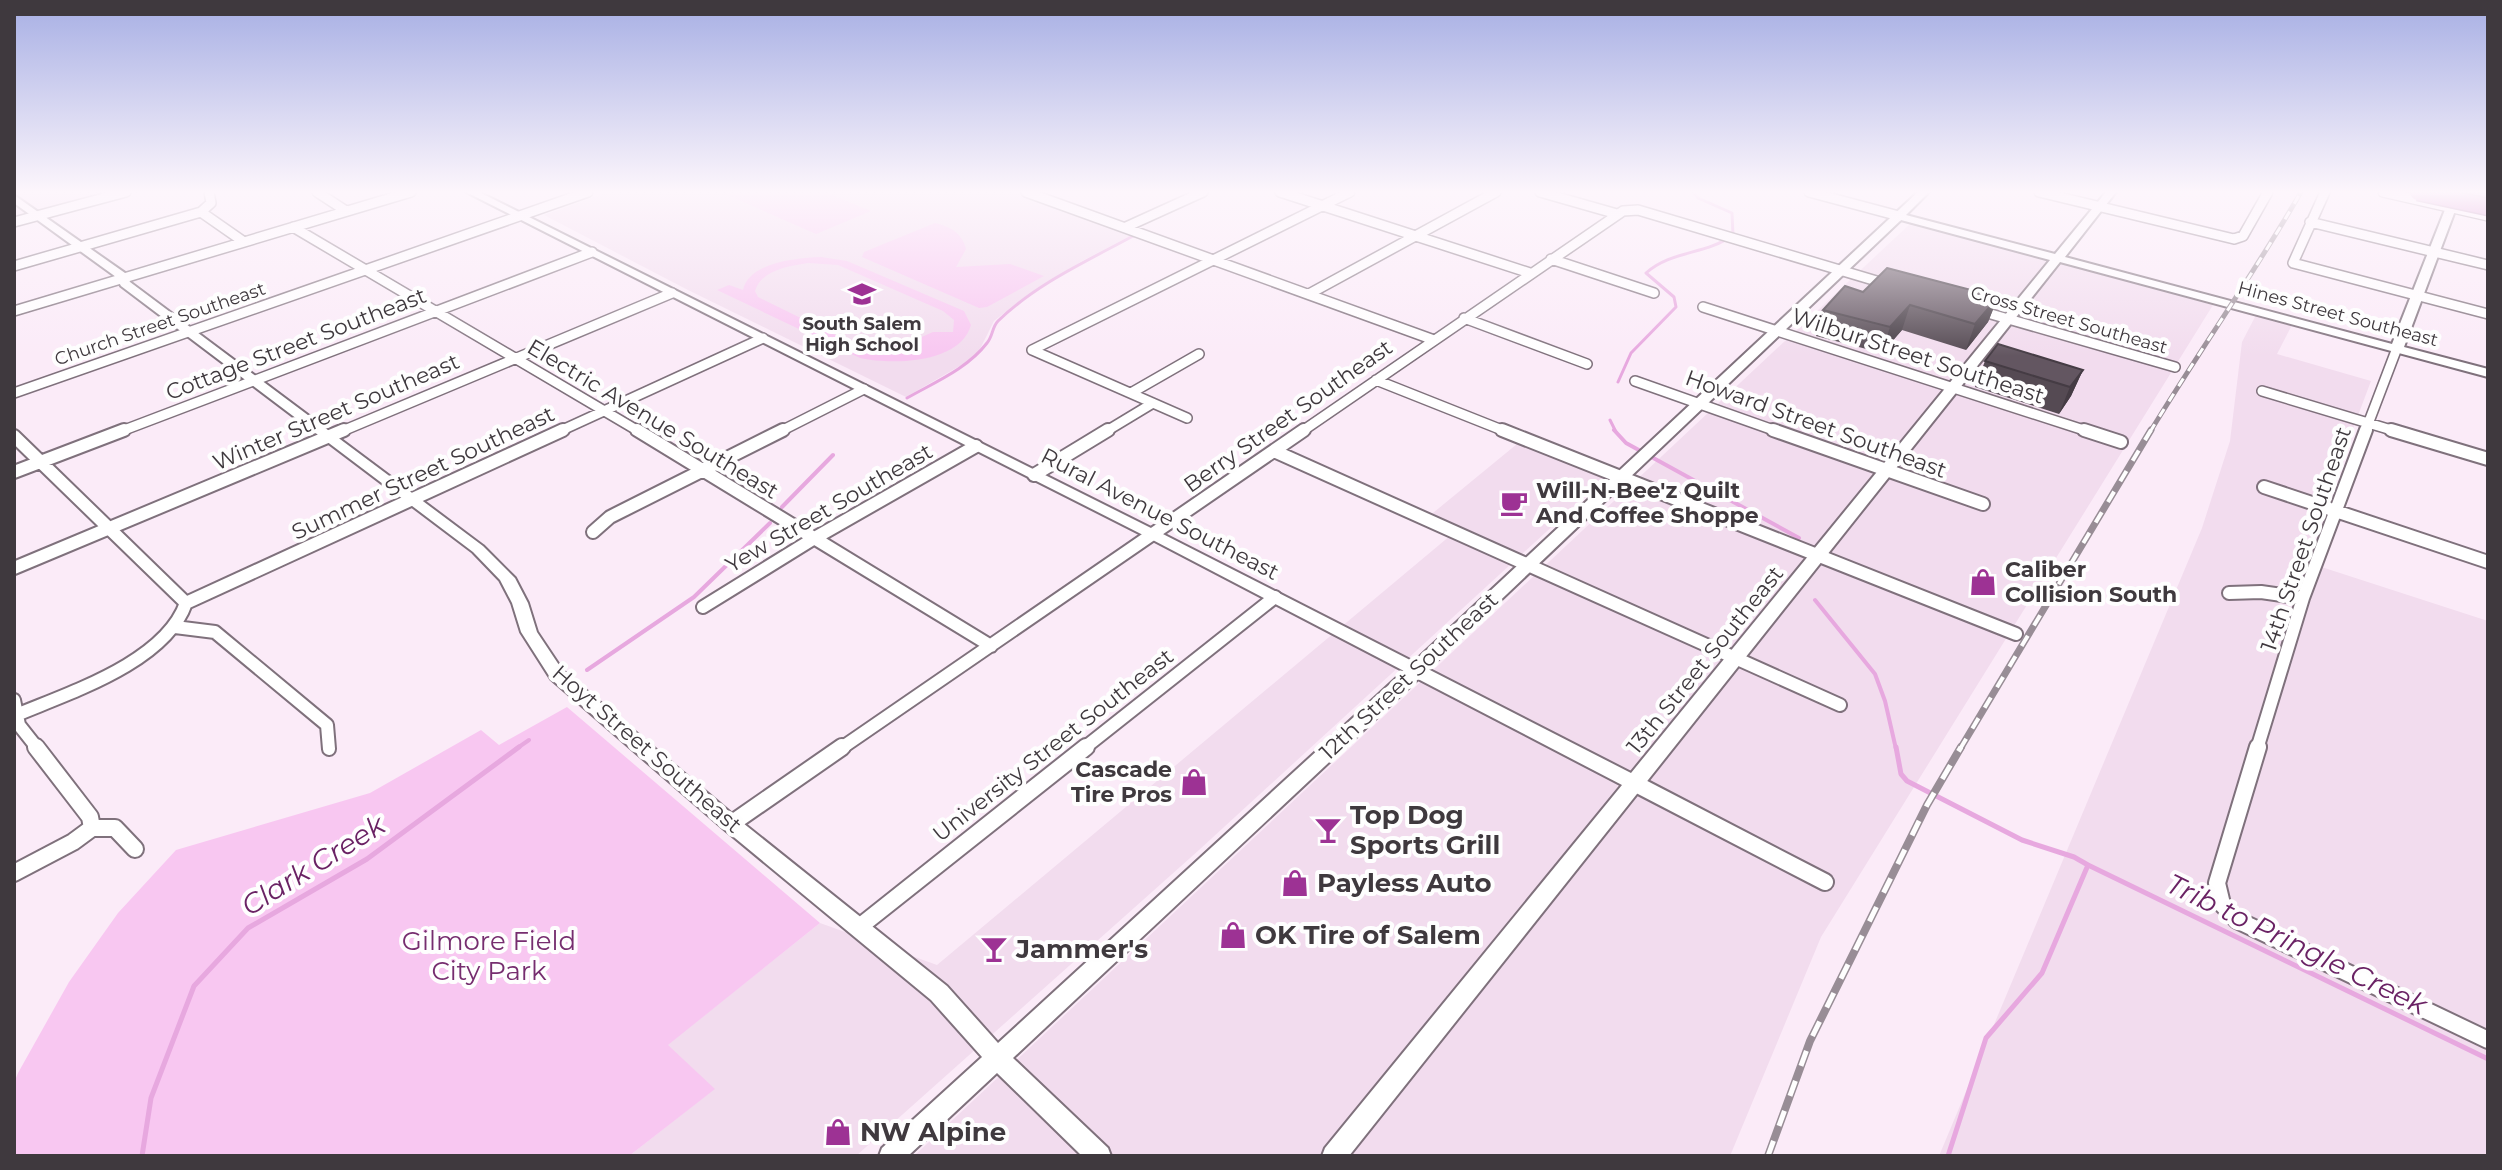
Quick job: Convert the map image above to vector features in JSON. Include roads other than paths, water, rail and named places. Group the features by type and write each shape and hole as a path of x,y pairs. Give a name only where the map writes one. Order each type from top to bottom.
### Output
{"street":[{"path":"14,266 82,247"},
{"name":"Hoyt Street Southeast","path":"82,247 186,332 478,549 507,578 520,603 529,632 557,675 731,824 939,993 998,1060 1099,1156"},
{"path":"14,311 229,247"},
{"name":"Electric Avenue Southeast","path":"326,247 991,646"},
{"name":"Church Street Southeast","path":"14,393 432,247"},
{"name":"Rural Avenue Southeast","path":"581,247 1152,534 1825,882"},
{"path":"1179,247 1434,340"},
{"path":"1187,418 1032,350 1239,247"},
{"path":"1309,294 1397,247"},
{"path":"1449,247 1530,273"},
{"name":"Berry Street Southeast","path":"731,824 1569,247"},
{"name":"Berry Street Southeast","path":"1764,247 1841,270"},
{"name":"12th Street Southeast","path":"891,1156 998,1060 1866,247"},
{"name":"Hines Street Southeast","path":"2011,247 2488,373"},
{"name":"13th Street Southeast","path":"1334,1156 2067,247"},
{"path":"2298,247 2293,263 2488,314"},
{"path":"2412,247 2488,265"},
{"name":"14th Street Southeast","path":"2436,247 2303,598 2217,883 2217,896 2222,906 2237,920 2488,1040"},
{"name":"Cottage Street Southeast","path":"14,472 592,252"},
{"path":"1551,259 1654,293"},
{"path":"1841,270 1895,286"},
{"name":"Winter Street Southeast","path":"14,568 672,293"},
{"name":"Wilbur Street Southeast","path":"1703,307 2121,442"},
{"name":"Cross Street Southeast","path":"1969,308 2175,367"},
{"path":"1464,318 1587,364"},
{"name":"Summer Street Southeast","path":"186,603 763,338"},
{"path":"1131,393 1199,354"},
{"path":"1376,380 2016,634"},
{"name":"Howard Street Southeast","path":"1635,381 1983,504"},
{"path":"593,532 610,517 864,389"},
{"path":"2262,391 2488,459"},
{"path":"1034,475 1153,403"},
{"path":"14,436 186,603 183,617 160,642 128,662 15,710 19,725 90,817 92,828"},
{"name":"Yew Street Southeast","path":"703,607 813,539 976,446"},
{"path":"1274,451 1840,705"},
{"path":"2264,487 2488,562"},
{"path":"2229,593 2261,592 2303,598"},
{"name":"University Street Southeast","path":"858,928 1275,597"},
{"path":"175,627 215,632 327,725 329,749"},
{"path":"14,873 73,842 92,828 115,828 135,849"}],"waterway":[{"name":"Clark Creek","path":"907,398 970,360 989,340 998,321 1029,296 1113,247"},
{"path":"1618,382 1631,353 1676,307 1674,297 1646,273 1667,260 1710,247"},
{"path":"1610,420 1616,432"},
{"path":"1614,430 1626,443 1799,538"},
{"name":"Clark Creek","path":"782,507 833,455"},
{"name":"Clark Creek","path":"587,670 694,597 770,523"},
{"path":"1815,600 1875,674 1896,749"},
{"name":"Clark Creek","path":"516,749 529,740"},
{"name":"Clark Creek","path":"142,1156 151,1098 194,986 248,928 367,859 519,747"},
{"path":"1896,747 1901,774 1907,781 2022,840 2074,857 2088,865"},
{"path":"1948,1156 1986,1038 2042,973 2088,865"},
{"name":"Trib to Pringle Creek","path":"2088,865 2488,1059"}],"railway":[{"path":"2150,432 2268,247"},
{"path":"1960,749 2151,430"},
{"path":"1768,1156 1810,1041 1927,805 1961,747"}],"place":[{"name":"South Salem High School","path":"862,294"},
{"name":"Will-N-Bee'z Quilt And Coffee Shoppe","path":"1514,503"},
{"name":"Caliber Collision South","path":"1983,582"},
{"name":"Cascade Tire Pros","path":"1194,782"},
{"name":"Top Dog Sports Grill","path":"1328,830"},
{"name":"Payless Auto","path":"1295,883"},
{"name":"OK Tire of Salem","path":"1233,935"},
{"name":"Jammer's","path":"994,949"},
{"name":"NW Alpine","path":"838,1132"}],"park label":[{"name":"Gilmore Field City Park","path":"489,956"}]}
